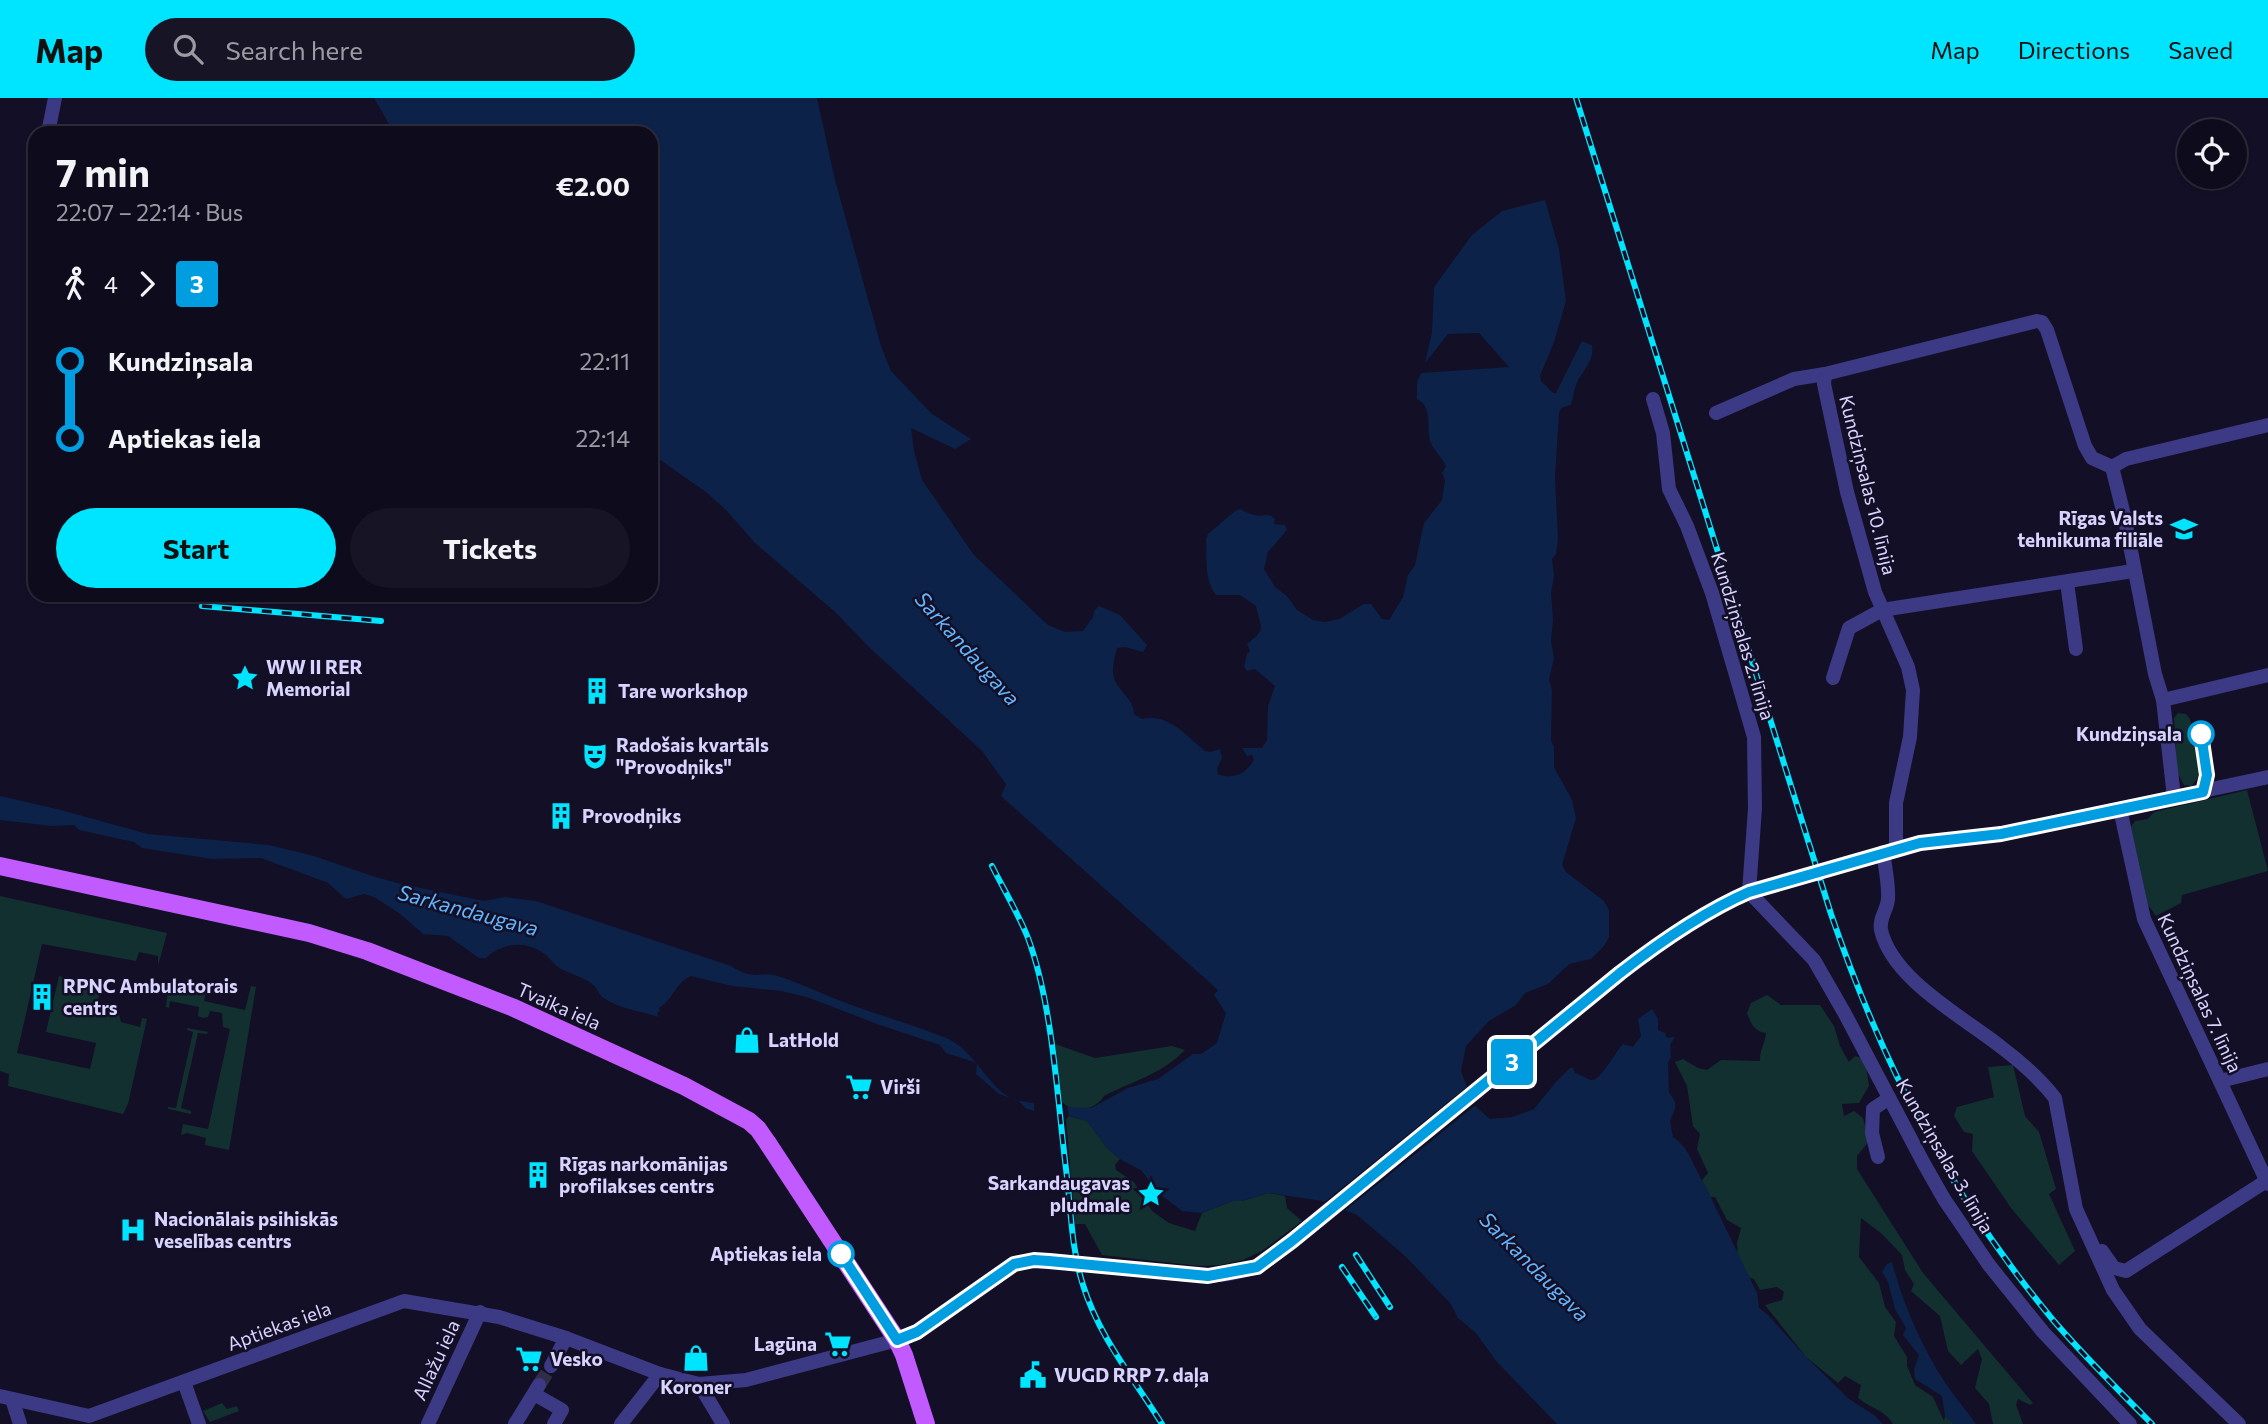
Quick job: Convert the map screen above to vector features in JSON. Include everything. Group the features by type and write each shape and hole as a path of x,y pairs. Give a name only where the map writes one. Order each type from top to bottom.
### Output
{"main road":[{"name":"Tvaika iela","path":"0,866 309,933 367,951 514,1008 636,1063 729,1110 758,1129 897,1340 926,1424"}],"street":[{"path":"49,126 55,98"},
{"path":"1716,413 1794,379 1825,374 2037,321 2042,322 2047,330 2085,446 2092,458 2112,467"},
{"name":"Kundziņsalas 10. līnija","path":"1825,374 1824,384 1847,492 1875,593 1908,667 1913,690 1910,737 1896,803 1890,850 1888,901 1880,919 1886,943 1912,980 2003,1048 2045,1085 2055,1098 2076,1209 2113,1290 2140,1329 2239,1424"},
{"name":"Kundziņsalas 2. līnija","path":"1653,399 1663,433 1670,489 1712,593 1754,737 1755,808 1749,892"},
{"path":"2112,467 2126,459 2268,425"},
{"path":"2112,467 2155,674 2163,700 2174,797"},
{"path":"1833,678 1849,628 1882,610 2133,571"},
{"path":"2067,582 2076,649"},
{"path":"2163,700 2268,675"},
{"name":"Aptiekas iela","path":"6,1398 89,1416 404,1301 480,1312 566,1338 660,1374 699,1384 746,1380 897,1340 917,1332 1001,1272 1024,1261 1208,1276 1257,1267 1650,950 1727,902 1749,892 1920,843 2001,834 2268,777"},
{"name":"Kundziņsalas 7. līnija","path":"2119,809 2144,919 2267,1181"},
{"name":"Kundziņsalas 3. līnija","path":"1749,892 1814,960 1944,1199 1989,1265 2043,1332 2130,1424"},
{"path":"2220,1082 2268,1069"},
{"path":"1878,1157 1872,1133 1873,1109 1888,1099"},
{"path":"2088,1236 2114,1268 2126,1271 2267,1181"},
{"name":"Allažu iela","path":"433,1422 480,1312"},
{"path":"551,1366 566,1338"},
{"path":"621,1424 660,1374"},
{"path":"184,1382 199,1424"},
{"path":"699,1384 723,1424"},
{"path":"515,1424 536,1390 562,1410 554,1424"},
{"path":"6,1398 20,1424"}],"green space":[{"name":"Kundziņsala","path":"2178,713 2186,714 2190,719 2200,769 2192,786 2184,785 2177,772 2174,718"},
{"path":"2247,790 2268,871 2182,895 2181,903 2156,916 2148,905 2131,827 2135,821 2148,819 2154,812"},
{"path":"0,896 167,933 158,966 158,956 139,952 136,961 42,944 17,1053 90,1069 96,1043 46,1032 59,976 101,986 96,1009 119,1014 121,1022 140,1027 142,1018 147,1019 128,1104 123,1114 8,1086 9,1074 0,1071"},
{"path":"176,981 175,989 192,993 195,984 207,987 204,1001 245,1010 251,986 256,987 229,1150 205,1145 206,1138 187,1133 181,1135 183,1124 208,1129 230,1029 223,1027 222,1013 210,1011 208,1017 203,1018 198,1016 199,1007 170,1001 169,1008 166,1007 169,983"},
{"path":"1767,995 1781,1005 1820,1005 1834,1026 1840,1046 1849,1062 1855,1056 1865,1059 1869,1086 1859,1103 1842,1104 1844,1116 1854,1111 1863,1118 1869,1141 1857,1156 1857,1169 1923,1273 2033,1403 2030,1405 2018,1399 2016,1405 2023,1424 1993,1424 1989,1404 1975,1388 1982,1359 1978,1349 1961,1365 1948,1351 1940,1316 1911,1291 1914,1284 1905,1270 1902,1255 1882,1234 1861,1218 1859,1257 1879,1283 1885,1307 1896,1322 1894,1336 1907,1357 1907,1366 1915,1385 1933,1397 1944,1421 1945,1416 1954,1424 1893,1424 1882,1412 1858,1398 1861,1385 1845,1376 1838,1383 1806,1357 1765,1305 1782,1300 1784,1292 1777,1287 1760,1290 1754,1279 1739,1275 1737,1243 1741,1228 1727,1220 1715,1197 1705,1197 1698,1185 1708,1173 1697,1149 1700,1134 1693,1126 1687,1086 1675,1062 1683,1059 1707,1070 1721,1060 1760,1061 1766,1033 1754,1026 1747,1013 1751,1003"},
{"path":"187,1028 208,1032 198,1033 181,1108 191,1111 191,1114 168,1109 176,1108 193,1032"},
{"path":"1055,1044 1095,1058 1172,1046 1185,1050 1157,1071 1104,1096 1096,1105 1078,1109 1062,1102"},
{"path":"2013,1065 2025,1116 2039,1132 2056,1189 2049,1194 2075,1251 2059,1265 2011,1208 1972,1151 1973,1134 1964,1132 1954,1116 1957,1107 1994,1097 1988,1067"},
{"path":"1069,1116 1087,1121 1107,1148 1120,1159 1115,1165 1116,1170 1134,1182 1152,1211 1169,1223 1195,1231 1202,1213 1233,1201 1268,1193 1285,1196 1287,1208 1302,1221 1262,1251 1243,1260 1220,1265 1199,1266 1102,1255 1085,1224 1075,1224 1066,1119"},
{"path":"222,1403 227,1409 237,1406 239,1411 210,1422 203,1411"}],"water":[{"name":"Sarkandaugava","path":"374,98 817,98 835,180 881,346 891,371 932,414 971,439 955,449 911,428 922,480 974,555 1048,625 1065,632 1083,631 1099,606 1120,615 1147,645 1143,652 1125,647 1117,648 1114,663 1114,678 1131,704 1134,714 1142,719 1169,722 1205,751 1220,749 1222,758 1217,769 1218,774 1229,776 1243,772 1254,760 1252,755 1247,756 1242,748 1262,748 1267,740 1268,706 1275,686 1255,669 1247,671 1244,667 1250,651 1247,644 1258,635 1261,624 1256,606 1240,595 1216,595 1212,589 1206,561 1208,534 1240,509 1258,516 1270,515 1275,519 1274,524 1285,525 1287,530 1268,552 1264,569 1275,587 1287,596 1297,610 1313,620 1325,622 1339,619 1364,604 1371,604 1382,619 1389,620 1403,597 1408,575 1415,565 1424,523 1442,500 1445,480 1442,473 1446,466 1431,444 1427,412 1422,402 1417,399 1417,382 1421,373 1509,367 1479,333 1448,334 1425,363 1432,332 1434,287 1472,235 1502,211 1545,200 1559,249 1566,301 1540,376 1541,381 1556,393 1582,341 1592,345 1590,360 1577,382 1571,405 1561,408 1559,413 1555,477 1558,539 1556,554 1552,559 1554,576 1551,593 1551,641 1554,658 1549,680 1552,690 1551,740 1554,747 1554,767 1572,800 1576,818 1562,865 1566,872 1604,901 1609,910 1609,937 1591,959 1569,964 1548,984 1525,993 1516,1005 1489,1021 1466,1046 1461,1071 1474,1105 1490,1119 1512,1117 1534,1109 1570,1068 1588,1079 1595,1079 1623,1044 1633,1047 1641,1036 1638,1019 1652,1009 1658,1019 1658,1030 1665,1033 1667,1038 1675,1037 1670,1045 1671,1057 1668,1063 1669,1092 1675,1102 1670,1121 1673,1137 1687,1152 1704,1183 1757,1293 1759,1308 1849,1399 1883,1424 1557,1424 1496,1361 1476,1333 1458,1318 1451,1304 1404,1255 1357,1215 1322,1201 1268,1193 1233,1201 1202,1213 1182,1211 1157,1192 1142,1171 1107,1148 1087,1121 1069,1116 1067,1107 1091,1108 1128,1088 1158,1079 1193,1054 1201,1054 1217,1043 1226,1013 1214,995 1218,990 1001,796 1006,784 982,751 870,648 835,612 754,542 726,510 706,492 658,458 658,126 390,126"},
{"name":"Sarkandaugava","path":"0,796 148,834 269,845 314,856 401,884 484,901 505,897 536,901 731,966 739,971 752,975 781,977 946,1038 965,1051 996,1086 1013,1099 999,1094 976,1074 977,1065 974,1062 946,1053 940,1045 807,997 781,991 732,986 691,976 681,983 668,1001 659,1008 659,1017 608,1001 588,981 556,966 546,955 531,947 507,946 486,958 479,958 448,936 423,934 399,913 374,897 364,894 346,899 328,883 261,858 212,859 142,848 134,842 79,830 74,825 52,826 0,820"},
{"path":"1016,1100 1034,1103 1034,1111 1025,1108"},
{"path":"1892,1262 1921,1341 1946,1384 1976,1424 1954,1424 1945,1416 1942,1396 1915,1379 1914,1370 1919,1355 1903,1335 1906,1328 1895,1309 1888,1282 1882,1272 1887,1264"}],"pier":[{"path":"1469,1085 1477,1104 1342,1213 1321,1205"}],"tunnel":[{"path":"539,1385 551,1366"}],"railway":[{"path":"1576,98 1831,914 1873,1024 1923,1128 1982,1226 2053,1320 2152,1424"},
{"path":"202,606 381,621"},
{"path":"992,866 1028,938 1043,993 1053,1052 1074,1242 1083,1285 1108,1340 1162,1424"},
{"path":"1356,1255 1390,1307"},
{"path":"1342,1267 1376,1317"}],"bus line":[{"name":"3","path":"841,1254 897,1340 917,1332 1001,1272 1024,1261 1049,1261 1194,1276 1229,1274 1257,1267 1620,973 1650,950 1727,902 1749,892 1920,843 2001,834 2203,792 2207,775 2201,734"}],"place":[{"name":"Rīgas Valsts tehnikuma filiāle","path":"2184,529"},
{"name":"WW II RER Memorial","path":"245,678"},
{"name":"Tare workshop","path":"597,691"},
{"name":"Kundziņsala","path":"2201,734"},
{"name":"Radošais kvartāls \"Provodņiks\"","path":"595,756"},
{"name":"Provodņiks","path":"561,816"},
{"name":"RPNC Ambulatorais centrs","path":"42,997"},
{"name":"LatHold","path":"747,1040"},
{"name":"Virši","path":"859,1087"},
{"name":"Rīgas narkomānijas profilakses centrs","path":"538,1175"},
{"name":"Sarkandaugavas pludmale","path":"1151,1194"},
{"name":"Nacionālais psihiskās veselības centrs","path":"133,1230"},
{"name":"Aptiekas iela","path":"841,1254"},
{"name":"Lagūna","path":"838,1344"},
{"name":"Koroner","path":"696,1358"},
{"name":"Vesko","path":"529,1359"},
{"name":"VUGD RRP 7. daļa","path":"1033,1375"}]}
